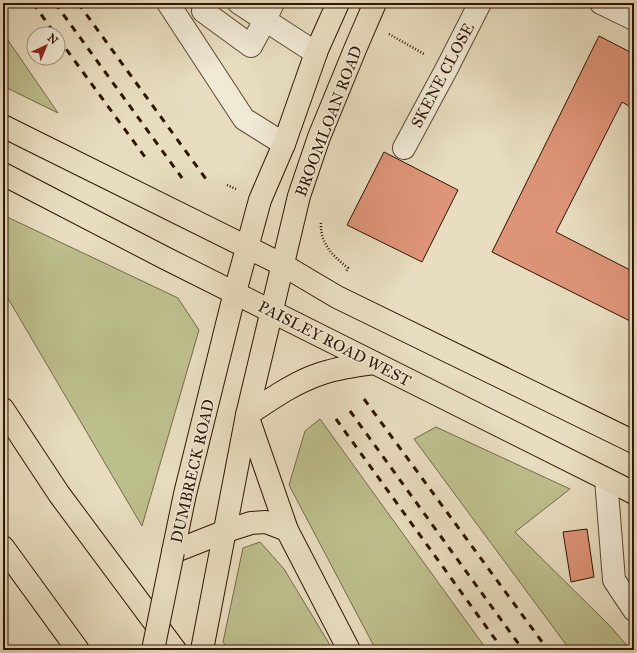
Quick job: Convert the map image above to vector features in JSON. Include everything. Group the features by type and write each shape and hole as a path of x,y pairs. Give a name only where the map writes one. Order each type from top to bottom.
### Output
{"main road":[{"name":"BROOMLOAN ROAD","path":"235,292 260,200 284,144 316,53 338,3"},
{"name":"BROOMLOAN ROAD","path":"272,312 284,266 287,245 299,196 308,166 337,91 371,12"},
{"path":"3,126 248,247 337,297 634,442"},
{"name":"PAISLEY ROAD WEST","path":"3,174 165,258 634,493"},
{"name":"DUMBRECK ROAD","path":"153,650 185,494 235,292"},
{"path":"202,650 248,415 272,312"},
{"path":"248,415 287,389 318,375 344,367 374,363"},
{"path":"3,410 59,494 174,650"},
{"path":"248,415 287,530 349,650"},
{"path":"173,552 226,531 251,523 266,522 287,530"},
{"path":"3,547 78,650"}],"street":[{"path":"168,3 244,119 284,144"},
{"path":"206,3 203,11 251,46 269,12"},
{"path":"239,3 269,12 316,53"},
{"name":"SKENE CLOSE","path":"404,148 480,3"},
{"path":"601,3 634,19"},
{"path":"606,479 614,580 634,610"}],"path":[{"path":"371,12 447,68"}],"green space":[{"path":"3,33 58,113 3,86"},
{"path":"3,215 178,298 199,330 142,526 3,290"},
{"path":"320,419 487,650 376,650 289,485 305,431"},
{"path":"436,427 570,489 515,532 609,625 631,650 570,650 414,439"},
{"path":"260,542 284,569 333,650 229,650 223,642 243,548"}],"building":[{"path":"599,36 634,54 634,109 622,102 556,232 634,272 634,323 492,252"},
{"path":"384,152 458,190 422,262 347,225"},
{"path":"587,529 594,577 571,582 563,532"}],"railway":[{"path":"33,3 49,26"},
{"path":"55,3 182,178"},
{"path":"78,3 206,179"},
{"path":"66,49 145,157"},
{"path":"364,399 548,650"},
{"path":"350,411 523,650"},
{"path":"336,419 503,650"}]}
